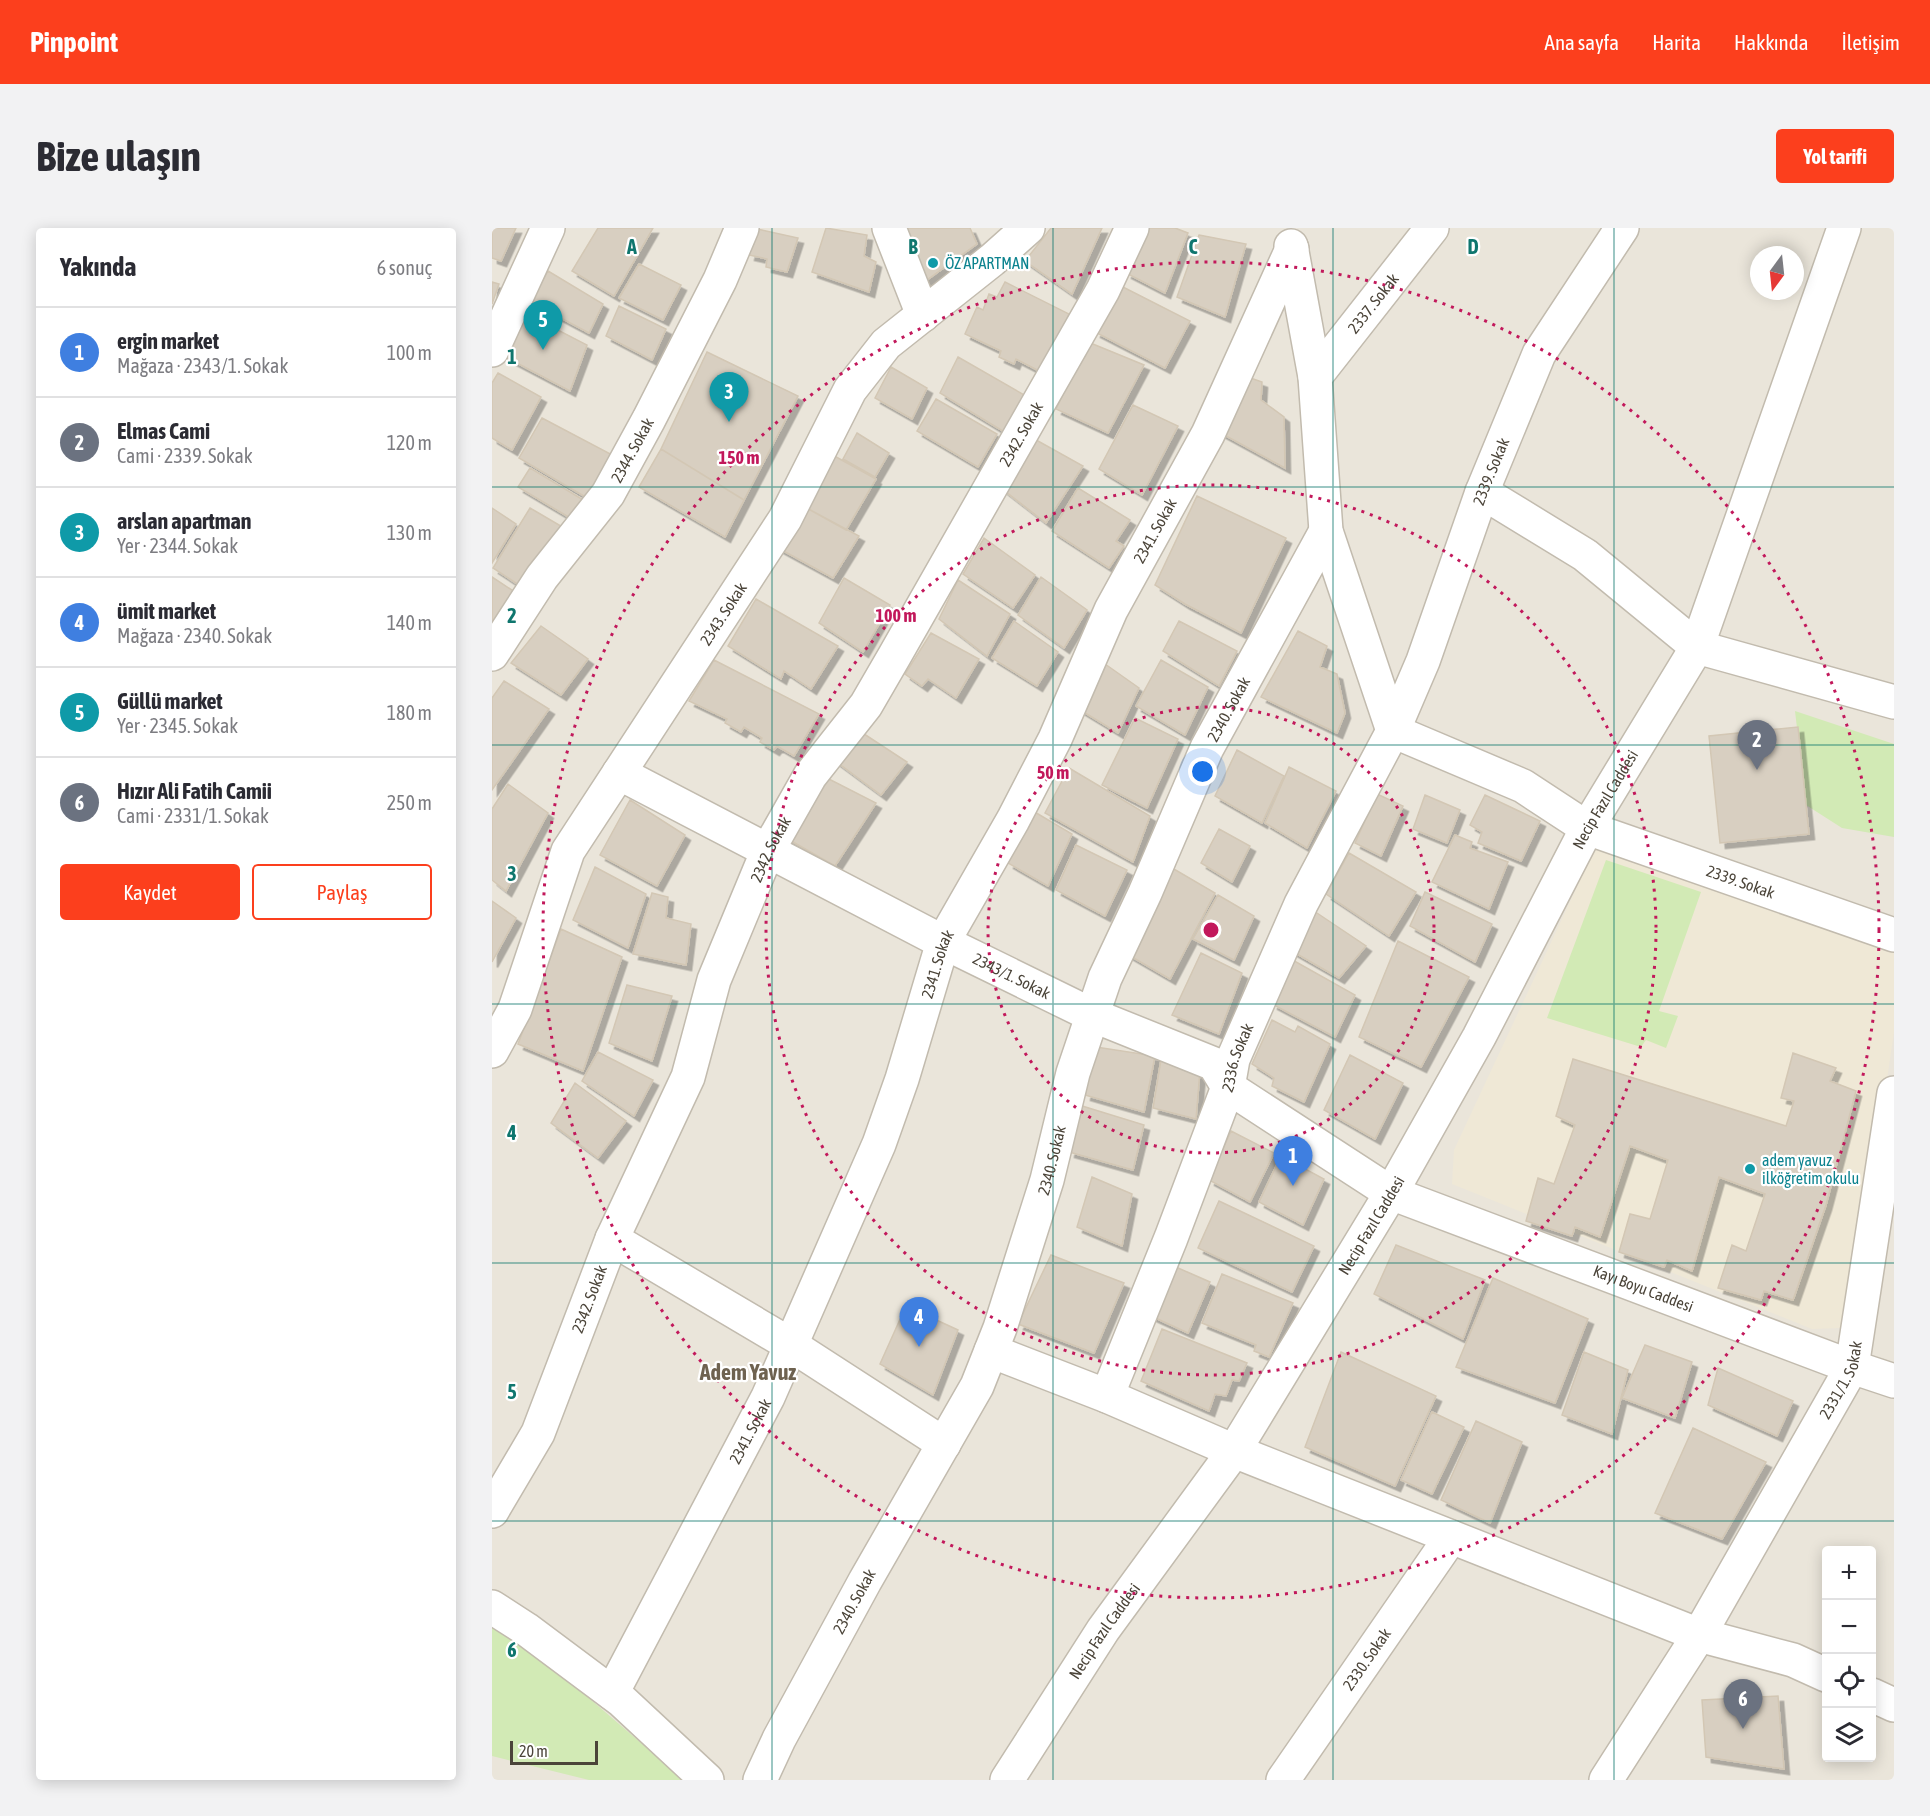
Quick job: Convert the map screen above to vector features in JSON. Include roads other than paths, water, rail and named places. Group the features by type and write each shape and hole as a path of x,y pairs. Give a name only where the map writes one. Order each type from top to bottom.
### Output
{"street":[{"path":"492,350 548,228"},
{"name":"2344. Sokak","path":"492,654 542,577 608,494 720,280 742,228"},
{"path":"889,228 923,315"},
{"name":"2343. Sokak","path":"492,1051 515,1009 568,851 785,519 850,390 886,344 992,260 1028,228"},
{"name":"2342. Sokak","path":"492,1511 538,1433 612,1239 688,1077 714,980 768,850 810,776 866,705 1103,290 1131,228"},
{"name":"2337. Sokak","path":"1315,377 1432,228"},
{"name":"2339. Sokak","path":"1622,228 1539,354 1482,492 1423,661 1393,731 1523,786 1587,828 1894,935"},
{"name":"Necip Fazıl Caddesi","path":"1007,1780 1103,1629 1234,1451 1391,1193 1479,1037 1587,828 1698,647 1844,228"},
{"path":"1290,238 1315,377 1326,531 1393,731"},
{"name":"2341. Sokak","path":"612,1693 768,1397 791,1345 879,1144 903,1079 943,942 1013,820 1055,739 1111,610 1208,434 1290,238"},
{"path":"1482,492 1585,555 1698,647 1894,700"},
{"name":"2340. Sokak","path":"760,1780 790,1718 865,1581 977,1386 1000,1328 1047,1180 1073,1073 1105,978 1145,893 1207,748 1326,531"},
{"name":"2336. Sokak","path":"1107,1396 1171,1238 1228,1087 1233,1059 1301,904 1393,731"},
{"name":"2343/1. Sokak","path":"619,773 943,942 1092,1015 1214,1064 1228,1087 1391,1193"},
{"name":"2331/1. Sokak","path":"1606,1780 1699,1635 1852,1367 1894,1093"},
{"name":"Kayı Boyu Caddesi","path":"1391,1193 1894,1382"},
{"path":"612,1239 791,1345 944,1444"},
{"path":"991,1351 1107,1396 1234,1451 1699,1635 1793,1660 1822,1673"},
{"name":"2330. Sokak","path":"1283,1780 1451,1537"},
{"path":"492,1607 526,1629 612,1693 707,1780"},
{"path":"1876,1697 1894,1705"}],"place":[{"name":"ÖZ APARTMAN","path":"933,263"},
{"name":"Güllü market","path":"543,350"},
{"name":"arslan apartman","path":"729,422"},
{"name":"Elmas Cami","path":"1757,770"},
{"name":"adem yavuz ilköğretim okulu","path":"1750,1169"},
{"name":"ergin market","path":"1293,1186"},
{"name":"ümit market","path":"919,1347"},
{"name":"Hızır Ali Fatih Camii","path":"1743,1729"}],"district":[{"name":"Adem Yavuz","path":"748,1372"}]}
